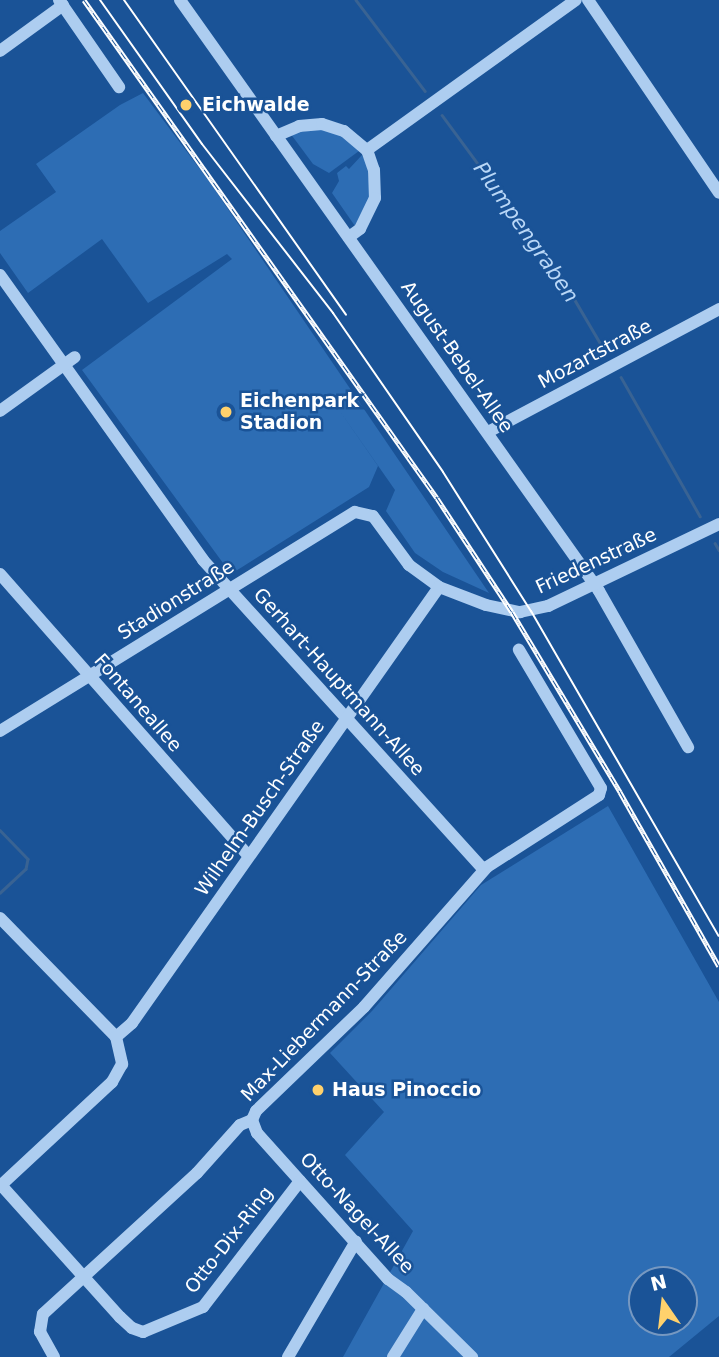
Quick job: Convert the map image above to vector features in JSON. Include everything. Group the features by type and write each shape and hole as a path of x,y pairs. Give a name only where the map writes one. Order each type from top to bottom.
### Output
{"street":[{"name":"August-Bebel-Allee","path":"180,0 593,584 688,747"},
{"path":"367,150 576,0"},
{"path":"588,0 719,193"},
{"path":"0,51 61,3 119,87"},
{"path":"276,136 299,126 327,125 351,135 367,150 374,170 375,198 360,229 349,237"},
{"name":"Gerhart-Hauptmann-Allee","path":"0,275 70,361 203,560 484,870"},
{"name":"Mozartstraße","path":"488,432 719,309"},
{"path":"0,411 70,361"},
{"name":"Stadionstraße","path":"0,731 346,517 360,512 373,516"},
{"name":"Friedenstraße","path":"373,516 409,565 439,587 486,606 512,612 531,611 719,524"},
{"name":"Fontaneallee","path":"0,574 248,856"},
{"name":"Wilhelm-Busch-Straße","path":"116,1037 132,1023 439,587"},
{"name":"Max-Liebermann-Straße","path":"54,1357 41,1335 40,1319 197,1173 233,1131 252,1120 256,1111 364,1007 484,870 600,793 601,788 519,650"},
{"path":"0,918 116,1037 122,1057 118,1075 1,1186 84,1276"},
{"name":"Otto-Nagel-Allee","path":"252,1120 257,1133 386,1277 472,1357"},
{"name":"Otto-Dix-Ring","path":"84,1276 137,1331 151,1331 198,1311 300,1181"},
{"path":"288,1357 356,1241"},
{"path":"393,1357 423,1309"}],"shaded area":[{"path":"143,93 211,184 489,593 443,572 415,553 386,511 395,490 337,407 378,466 369,487 231,574 82,370 232,259 227,254 148,303 102,239 28,293 0,253 0,231 56,192 36,164 120,105"},
{"path":"321,129 343,136 359,151 329,173 313,164 290,133"},
{"path":"362,155 367,164 371,196 355,226 332,193 339,181 337,173 346,166 349,169"},
{"path":"608,806 719,1002 719,1316 698,1333 698,1266 628,1266 628,1336 695,1336 669,1357 343,1357 413,1231 345,1155 384,1112 330,1053 372,1011 481,885"}],"waterway":[{"name":"Plumpengraben","path":"356,0 425,91"},
{"name":"Plumpengraben","path":"442,115 562,278 606,353"},
{"name":"Plumpengraben","path":"621,377 700,516"},
{"name":"Plumpengraben","path":"715,543 719,550"},
{"path":"0,830 28,859 26,869 0,893"}],"tram line":[{"path":"100,0 202,144 333,313 443,472 531,611 719,936"},
{"path":"124,0 346,315"}],"railway":[{"path":"84,0 437,498 512,612 620,792 719,966"}],"place":[{"name":"Eichwalde","path":"186,105"},
{"name":"Eichenpark Stadion","path":"226,412"},
{"name":"Haus Pinoccio","path":"318,1090"}]}
